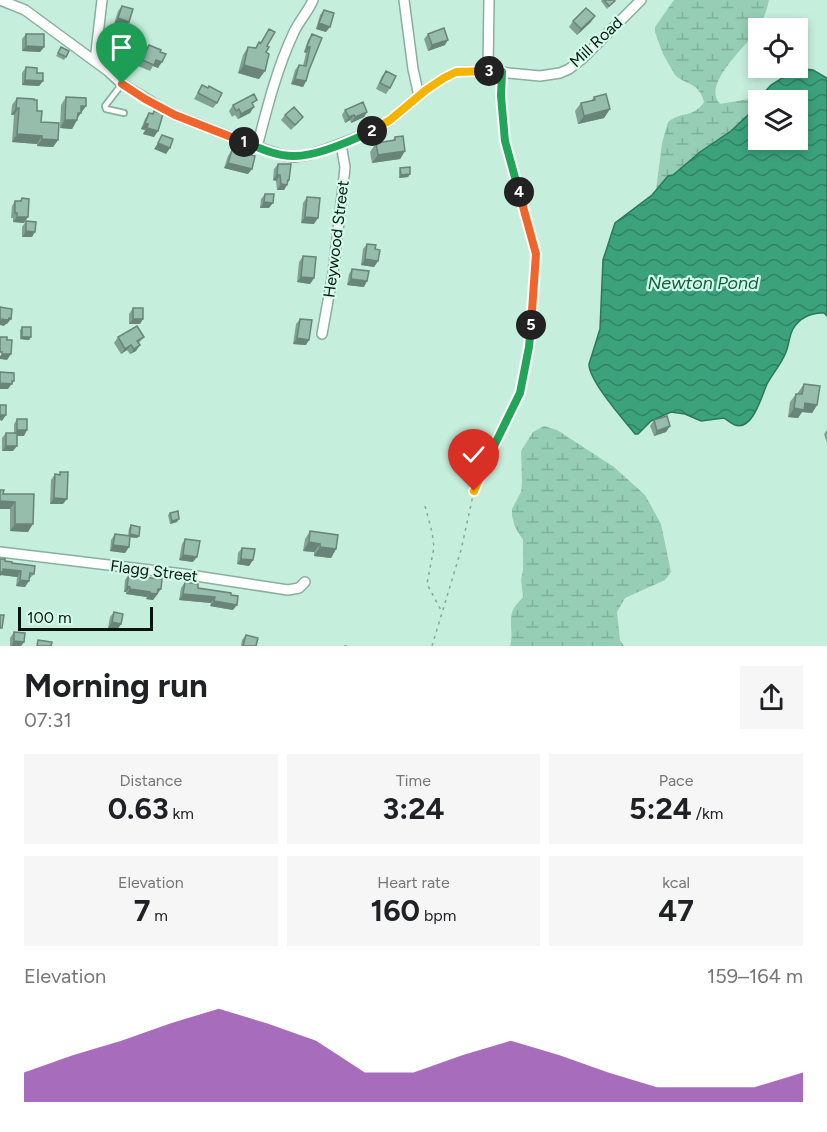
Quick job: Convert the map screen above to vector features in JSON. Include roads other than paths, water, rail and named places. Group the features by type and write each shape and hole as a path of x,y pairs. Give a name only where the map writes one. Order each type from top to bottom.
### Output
{"street":[{"name":"Mill Road","path":"0,0 25,10 145,99 175,115 257,147 294,157 308,155 370,132 390,120 444,78 456,72 488,71 531,76 560,73 582,58 640,0"},
{"path":"95,61 102,0"},
{"path":"257,147 284,57 295,30 313,0"},
{"path":"404,0 419,96"},
{"path":"488,71 489,0"},
{"name":"Heywood Street","path":"322,334 333,273 343,188 345,167 341,144"},
{"name":"Flagg Street","path":"0,552 183,574 288,590 299,588 305,582"}],"lane":[{"path":"122,84 105,106 106,109 124,113"}],"water":[{"name":"Newton Pond","path":"808,69 827,78 827,316 824,313 810,315 796,325 784,356 767,384 756,411 747,423 735,425 724,418 701,421 685,414 671,412 651,421 638,434 635,434 600,390 590,371 589,364 600,329 603,260 615,223 652,195 668,176 673,175 700,152 731,131 748,115 748,150 808,150 808,90 766,90 782,78 808,78"}]}
